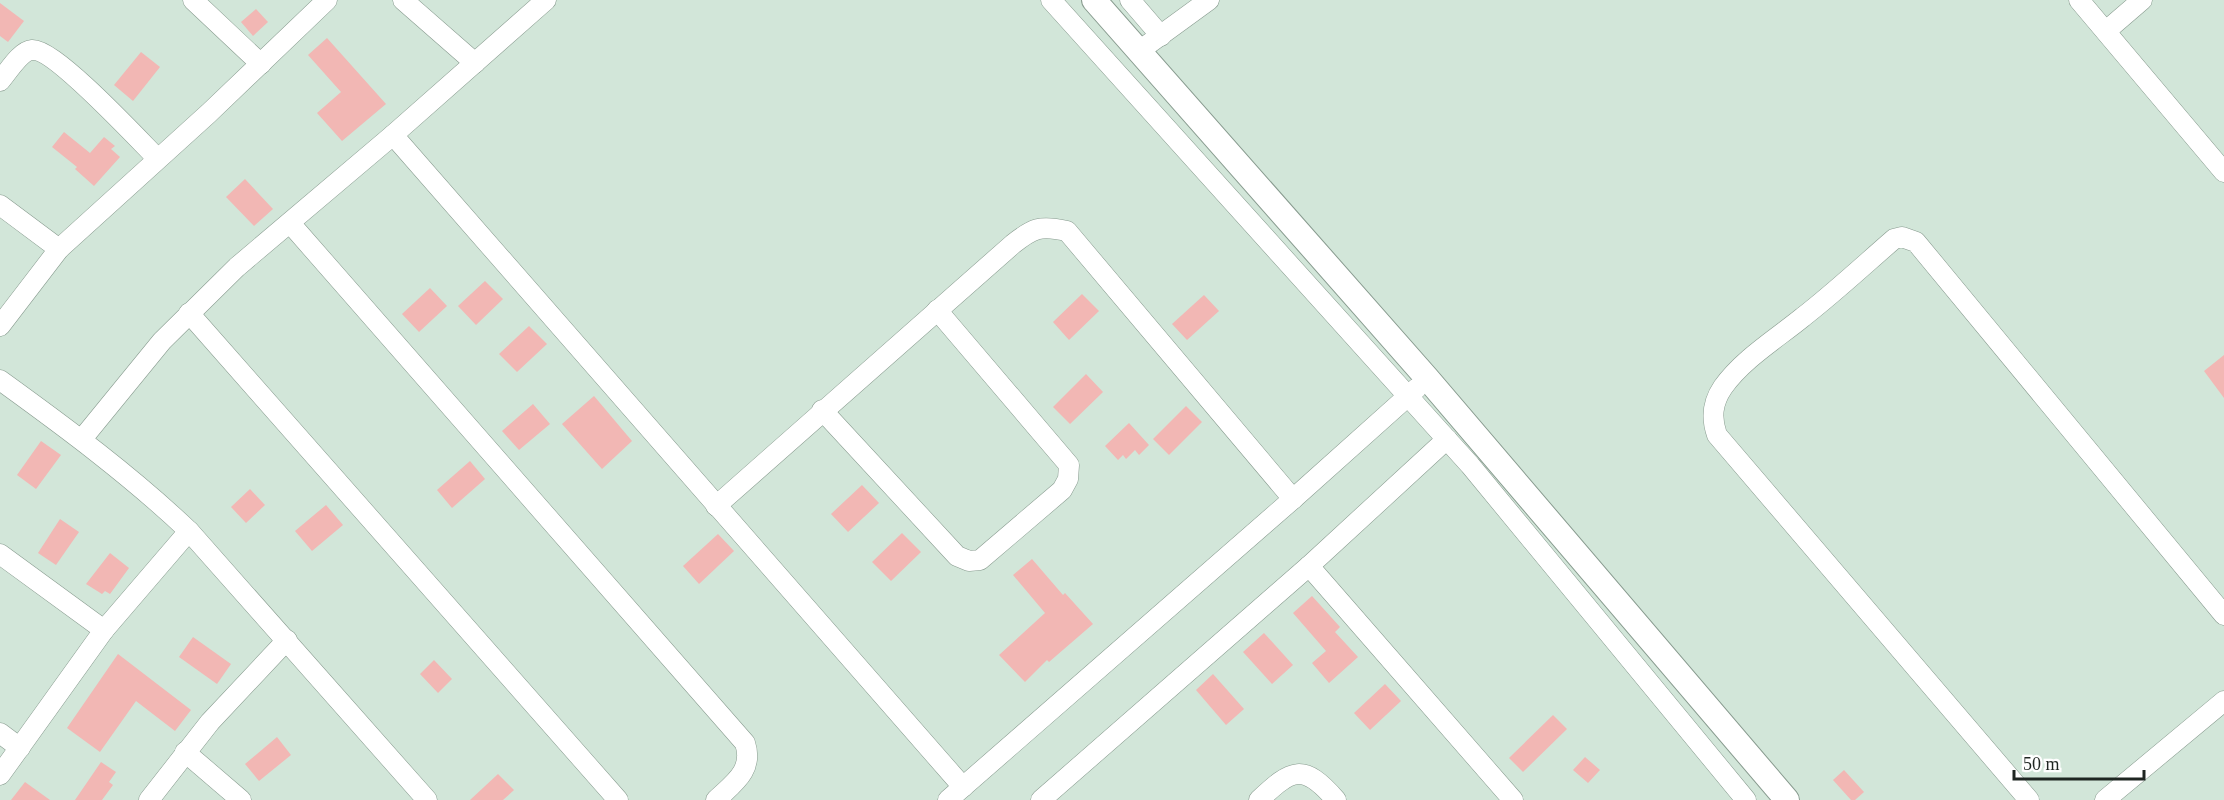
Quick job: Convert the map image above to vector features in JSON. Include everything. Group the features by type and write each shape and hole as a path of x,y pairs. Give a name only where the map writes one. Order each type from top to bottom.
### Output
{"street":[{"path":"193,0 261,64"},
{"path":"0,326 59,249 209,113 327,0"},
{"path":"403,0 475,63"},
{"path":"82,439 134,374 189,313 237,267 393,135 546,0"},
{"path":"1051,0 1488,485 1742,799"},
{"path":"1094,0 1427,378 1787,800"},
{"path":"1130,0 1161,36"},
{"path":"1139,51 1209,0"},
{"path":"2079,0 2224,172"},
{"path":"2106,31 2142,0"},
{"path":"0,81 24,53 31,49 47,54 95,96 157,158"},
{"path":"393,135 716,506 956,794 1293,499 1427,378"},
{"path":"0,205 59,249"},
{"path":"290,223 745,743 748,753 745,771 716,800"},
{"path":"716,506 937,309 1031,230 1048,227 1067,231 1293,499"},
{"path":"2029,800 1717,435 1712,413 1716,400 1724,387 1749,360 1806,315 1894,239 1902,237 1916,242 2224,615"},
{"path":"822,410 957,556 969,561 980,560 1062,490 1068,478 1069,465 937,309"},
{"path":"189,313 618,800"},
{"path":"0,380 82,439 189,531 427,800"},
{"path":"1041,800 1309,566 1447,439"},
{"path":"0,775 104,630 189,531"},
{"path":"0,554 104,630"},
{"path":"1309,566 1513,800"},
{"path":"149,800 210,722 287,640"},
{"path":"2105,800 2224,701"},
{"path":"0,733 20,748"},
{"path":"185,752 241,800"},
{"path":"1258,800 1287,775 1298,774 1313,778 1336,800"}],"building":[{"path":"0,3 24,21 8,42 0,36"},
{"path":"256,9 268,22 253,36 241,22"},
{"path":"327,38 386,104 342,141 317,113 341,92 308,55"},
{"path":"141,52 160,67 133,101 114,85"},
{"path":"64,132 90,153 104,137 115,146 111,149 120,157 94,186 75,169 77,167 52,147"},
{"path":"245,179 273,209 254,226 226,197"},
{"path":"485,281 503,299 476,325 458,306"},
{"path":"430,288 447,306 419,332 402,314"},
{"path":"1082,294 1099,311 1069,340 1053,322"},
{"path":"1204,295 1219,311 1187,340 1172,324"},
{"path":"529,326 547,344 517,372 499,354"},
{"path":"2224,355 2224,398 2204,371"},
{"path":"1086,374 1103,392 1070,424 1053,407"},
{"path":"594,396 632,441 602,469 562,424"},
{"path":"533,404 550,424 519,450 502,431"},
{"path":"1186,406 1202,422 1169,455 1153,439"},
{"path":"1129,423 1149,445 1139,455 1135,450 1126,459 1123,455 1118,460 1105,446"},
{"path":"41,441 61,455 36,489 17,475"},
{"path":"470,461 485,479 452,508 437,490"},
{"path":"862,485 879,503 848,532 831,514"},
{"path":"250,489 265,505 246,523 231,507"},
{"path":"326,505 343,525 312,551 295,531"},
{"path":"60,519 79,532 56,565 38,553"},
{"path":"902,533 921,552 891,581 872,562"},
{"path":"718,534 734,551 699,584 683,566"},
{"path":"110,553 129,568 110,594 105,591 102,594 86,584"},
{"path":"1032,559 1063,595 1065,593 1093,624 1049,662 1047,660 1025,682 999,655 1045,613 1013,575"},
{"path":"1312,596 1340,627 1335,632 1358,657 1329,683 1312,663 1326,651 1293,613"},
{"path":"1264,633 1293,665 1272,684 1243,652"},
{"path":"193,637 231,664 217,684 179,657"},
{"path":"118,654 191,710 175,731 136,701 100,752 67,728"},
{"path":"434,660 452,679 438,693 420,674"},
{"path":"1213,674 1244,709 1226,725 1196,690"},
{"path":"1385,684 1401,701 1370,730 1354,713"},
{"path":"1553,715 1567,729 1523,772 1509,758"},
{"path":"277,737 291,755 259,781 245,764"},
{"path":"1585,757 1600,770 1588,783 1573,770"},
{"path":"101,762 116,772 109,782 113,785 102,800 75,800"},
{"path":"1844,770 1864,792 1855,800 1851,800 1833,780"},
{"path":"498,774 514,790 503,800 470,800"},
{"path":"25,782 50,800 11,800"}]}
